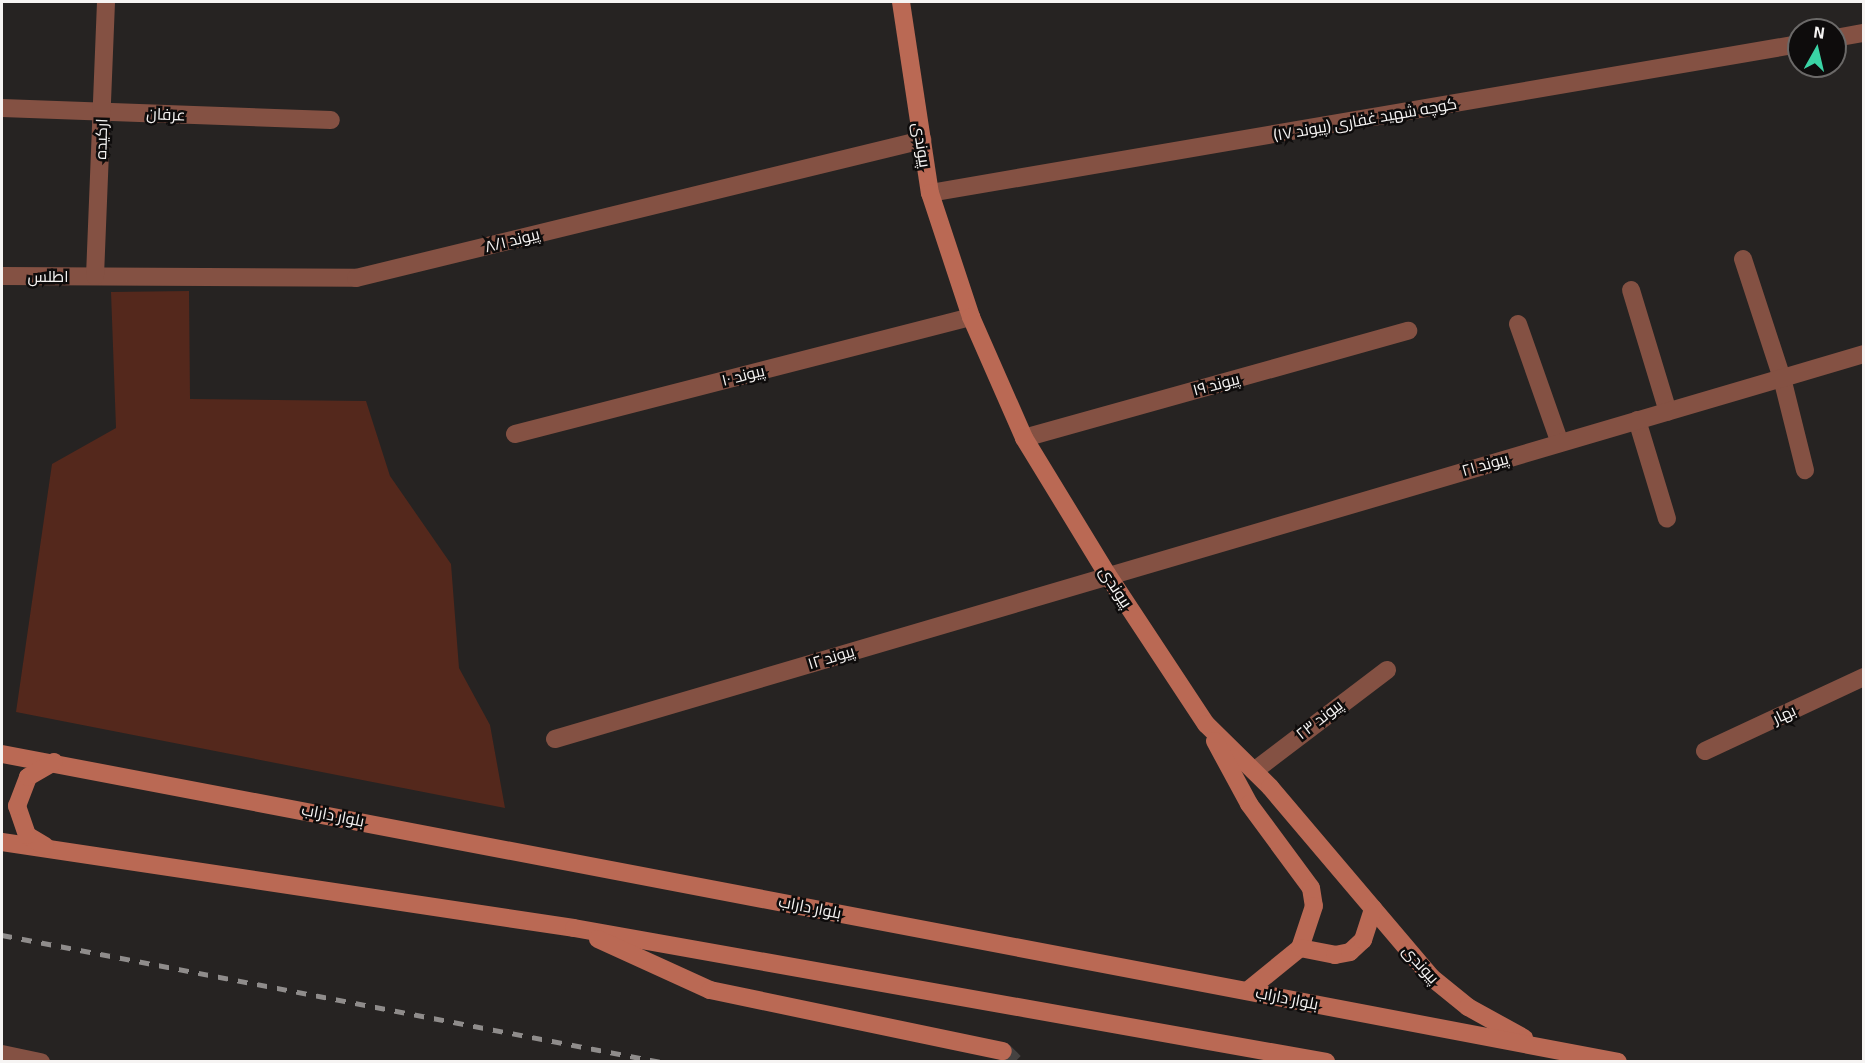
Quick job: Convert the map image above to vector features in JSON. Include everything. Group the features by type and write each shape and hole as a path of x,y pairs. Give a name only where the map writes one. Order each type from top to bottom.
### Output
{"main road":[{"name":"پیوندی","path":"901,2 930,193 971,316 1024,438 1107,574 1206,724 1254,771 1445,991 1539,1046"},
{"path":"1206,724 1250,804 1311,888 1314,906 1300,948 1247,991"},
{"name":"بلوار داراب","path":"2,754 54,762 1618,1062"},
{"path":"53,851 27,835 17,806 28,777 54,762"},
{"path":"2,842 574,928 1326,1062"},
{"path":"1300,948 1335,955 1350,952 1363,940 1373,909"},
{"path":"574,928 710,990 1003,1051"}],"street":[{"name":"ارکیده","path":"95,276 106,2"},
{"path":"1847,36 1863,33"},
{"name":"کوچه شهید غفاری (پیوند ۱۷)","path":"930,193 1787,46"},
{"name":"عرفان","path":"2,108 331,120"},
{"name":"پیوند ۸/۱","path":"95,276 356,278 922,140"},
{"path":"1743,259 1782,378 1805,470"},
{"name":"اطلس","path":"2,276 95,276"},
{"path":"1631,290 1668,412"},
{"name":"پیوند ۱۰","path":"515,434 971,316"},
{"path":"1518,324 1560,443"},
{"name":"پیوند ۱۹","path":"1024,438 1408,331"},
{"name":"پیوند ۲۱","path":"1107,574 1863,354"},
{"path":"1637,420 1667,519"},
{"name":"پیوند ۱۲","path":"555,739 1107,574"},
{"name":"پیوند ۲۳","path":"1254,771 1387,670"},
{"name":"بهار","path":"1705,751 1863,677"},
{"path":"2,1054 41,1062"}],"shaded area":[{"path":"189,291 190,399 366,401 390,476 451,564 459,668 490,725 505,808 16,712 52,464 116,428 111,292"}],"tunnel":[{"path":"1003,1051 1014,1062"}],"railway":[{"path":"2,935 661,1062"}]}
